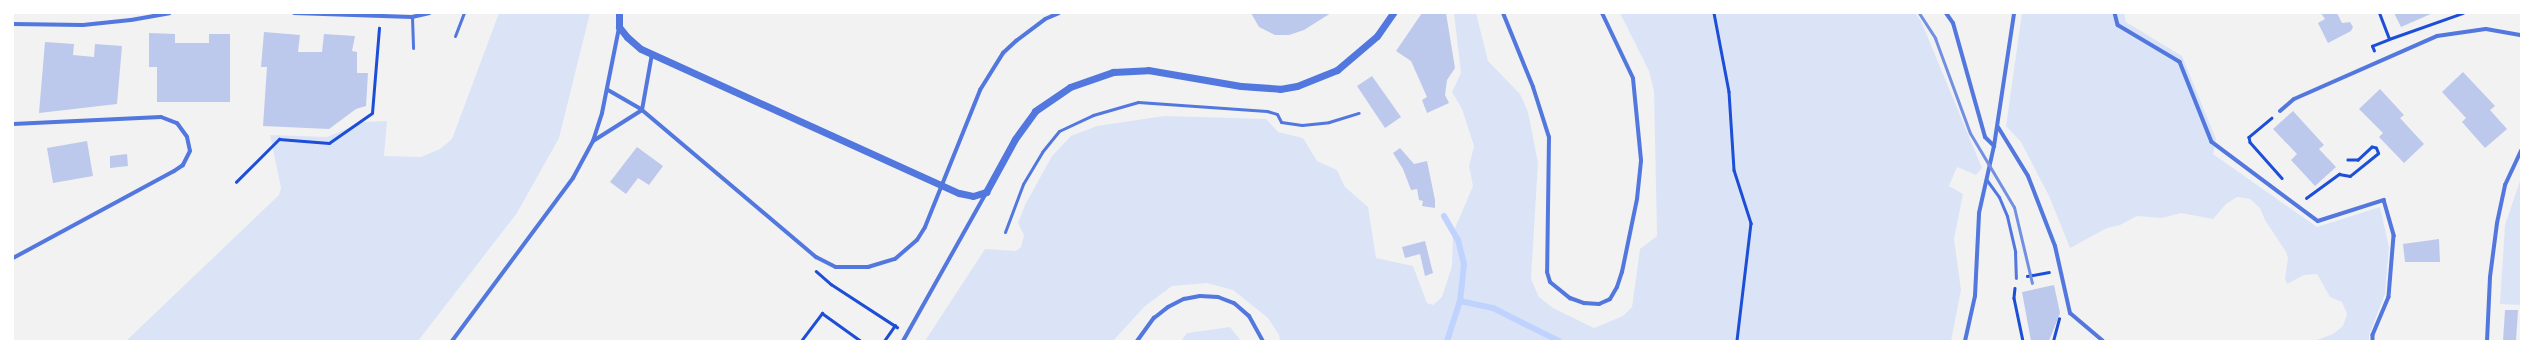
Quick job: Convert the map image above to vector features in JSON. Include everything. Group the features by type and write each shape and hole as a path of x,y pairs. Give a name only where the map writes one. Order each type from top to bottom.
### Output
{"street":[{"path":"13,24 83,25 131,20 169,13"},
{"path":"294,13 412,18 430,13"},
{"path":"452,341 573,178 593,141 608,90 619,27 619,13"},
{"path":"608,90 642,110 816,257 836,267 855,269 882,264 906,252 925,227 980,90 1003,54 1030,30 1059,13"},
{"path":"904,341 1015,139 1035,111 1070,87 1099,75 1127,70 1169,72 1215,83 1262,88 1297,86 1336,70 1377,36 1393,13"},
{"path":"1503,13 1533,87 1549,137 1547,272 1550,282 1570,298 1584,304 1599,304 1610,299 1618,287 1637,199 1641,160 1633,78 1602,13"},
{"path":"1946,13 1952,23 1985,137 1994,146"},
{"path":"1965,341 1975,296 1976,242 1986,179 1994,146 2004,69 2014,13"},
{"path":"2115,13 2118,25 2180,62 2212,142 2318,221 2384,200 2394,236 2389,297 2373,335 2372,341"},
{"path":"619,27 634,44 652,54 950,189 973,196 986,192"},
{"path":"2280,111 2294,99 2437,36 2466,30 2486,29 2521,35"},
{"path":"593,141 642,110 652,54"},
{"path":"13,124 161,118 177,123 187,137 190,151 183,166 13,258"},
{"path":"1997,127 2028,176 2050,232 2055,246 2070,314 2103,341"},
{"path":"2487,341 2490,277 2497,223 2505,185 2521,151"},
{"path":"1137,341 1154,318 1168,307 1184,299 1200,296 1218,297 1234,303 1249,316 1263,341"}],"lane":[{"path":"455,36 464,13"},
{"path":"412,18 414,48"},
{"path":"1004,232 1023,184 1042,152 1059,131 1093,114 1138,102 1256,109 1277,114 1281,122 1302,125 1329,122 1359,113"},
{"path":"1986,179 1998,197 2007,216 2015,252 2016,278"}],"path":[{"path":"1714,13 1729,92 1734,170 1751,223 1737,341"},
{"path":"2379,13 2389,39"},
{"path":"2386,58 2384,51 2375,54 2372,46 2463,13"},
{"path":"236,182 280,139 329,143 372,113 380,17"},
{"path":"2280,111 2249,137 2250,142 2286,182"},
{"path":"2302,200 2339,174 2350,176 2378,153 2376,148 2372,147 2358,160 2348,160"},
{"path":"816,257 812,264 816,272 908,334"},
{"path":"2016,278 2014,298 2023,341"},
{"path":"801,341 822,313 861,341"},
{"path":"2053,341 2060,316 2070,314"},
{"path":"884,341 895,325"}],"shaded area":[{"path":"499,13 590,13 559,138 517,213 418,341 126,341 279,195 281,188 270,135 327,137 363,122 387,121 384,156 421,157 440,149 452,139"},
{"path":"1454,13 1476,13 1488,61 1520,94 1528,112 1538,163 1531,279 1539,297 1553,308 1594,328 1623,316 1632,307 1640,249 1657,236 1654,91 1649,71 1620,13 1915,13 1921,21 1982,168 1976,175 1957,167 1949,186 1963,194 1954,239 1961,290 1951,341 1280,341 1279,335 1268,318 1233,290 1207,283 1172,286 1145,306 1113,341 925,341 985,249 1016,251 1021,247 1024,235 1018,223 1025,205 1052,156 1071,136 1097,126 1164,116 1266,119 1278,132 1303,138 1317,161 1337,170 1345,187 1368,207 1376,258 1413,266 1427,303 1433,305 1442,297 1452,266 1453,233 1473,186 1469,166 1474,146 1462,109 1452,92 1461,73"},
{"path":"2022,13 2124,13 2126,22 2182,56 2216,139 2213,154 2317,227 2380,207 2389,247 2385,294 2369,335 2369,341 2314,341 2333,334 2343,326 2347,314 2342,302 2330,297 2317,274 2304,275 2287,284 2285,278 2288,258 2286,252 2265,220 2260,208 2250,199 2237,197 2226,204 2213,219 2181,213 2162,218 2137,216 2120,225 2107,228 2070,248 2049,196 2021,142 2006,126"},
{"path":"2521,178 2521,305 2500,304 2505,225"},
{"path":"1230,327 1241,341 1181,341 1187,333"}],"building":[{"path":"1251,13 1331,13 1304,30 1289,35 1275,35 1259,27"},
{"path":"1422,13 1446,13 1455,68 1447,80 1445,95 1449,103 1427,113 1422,100 1427,97 1411,61 1396,51"},
{"path":"2321,13 2337,13 2342,23 2350,22 2353,27 2351,31 2328,43 2318,23 2325,19"},
{"path":"2394,13 2433,13 2401,27"},
{"path":"264,32 300,35 298,52 322,52 324,34 355,36 352,51 357,52 357,73 368,73 366,106 356,109 329,129 263,126 267,67 261,67"},
{"path":"149,33 175,34 175,43 209,43 209,34 230,34 230,102 157,102 157,67 149,67"},
{"path":"45,42 74,44 73,55 94,57 95,44 122,46 117,104 39,113"},
{"path":"2463,72 2495,106 2490,110 2507,129 2485,148 2462,122 2466,118 2442,92"},
{"path":"1372,76 1401,117 1385,128 1357,86"},
{"path":"2380,89 2404,115 2400,118 2424,144 2404,163 2379,137 2383,133 2359,109"},
{"path":"2293,111 2324,145 2319,149 2336,167 2315,186 2291,160 2297,154 2273,129"},
{"path":"87,141 93,176 53,183 47,148"},
{"path":"637,147 663,166 649,185 638,178 626,194 610,182"},
{"path":"1400,148 1414,164 1427,161 1435,200 1435,208 1422,206 1423,201 1419,200 1417,189 1411,190 1403,169 1393,153"},
{"path":"127,154 128,166 110,168 110,156"},
{"path":"2439,239 2440,262 2405,262 2403,244"},
{"path":"1425,241 1433,273 1425,276 1420,254 1405,258 1402,247"},
{"path":"2054,285 2060,313 2049,341 2031,341 2022,292"},
{"path":"2505,310 2518,310 2516,341 2503,341"}],"waterway":[{"path":"1444,216 1458,240 1464,264 1460,301 1447,341"},
{"path":"1460,301 1493,308 1559,341"}],"railway":[{"path":"1919,13 1935,38 1970,133 2014,207 2032,283"}]}
